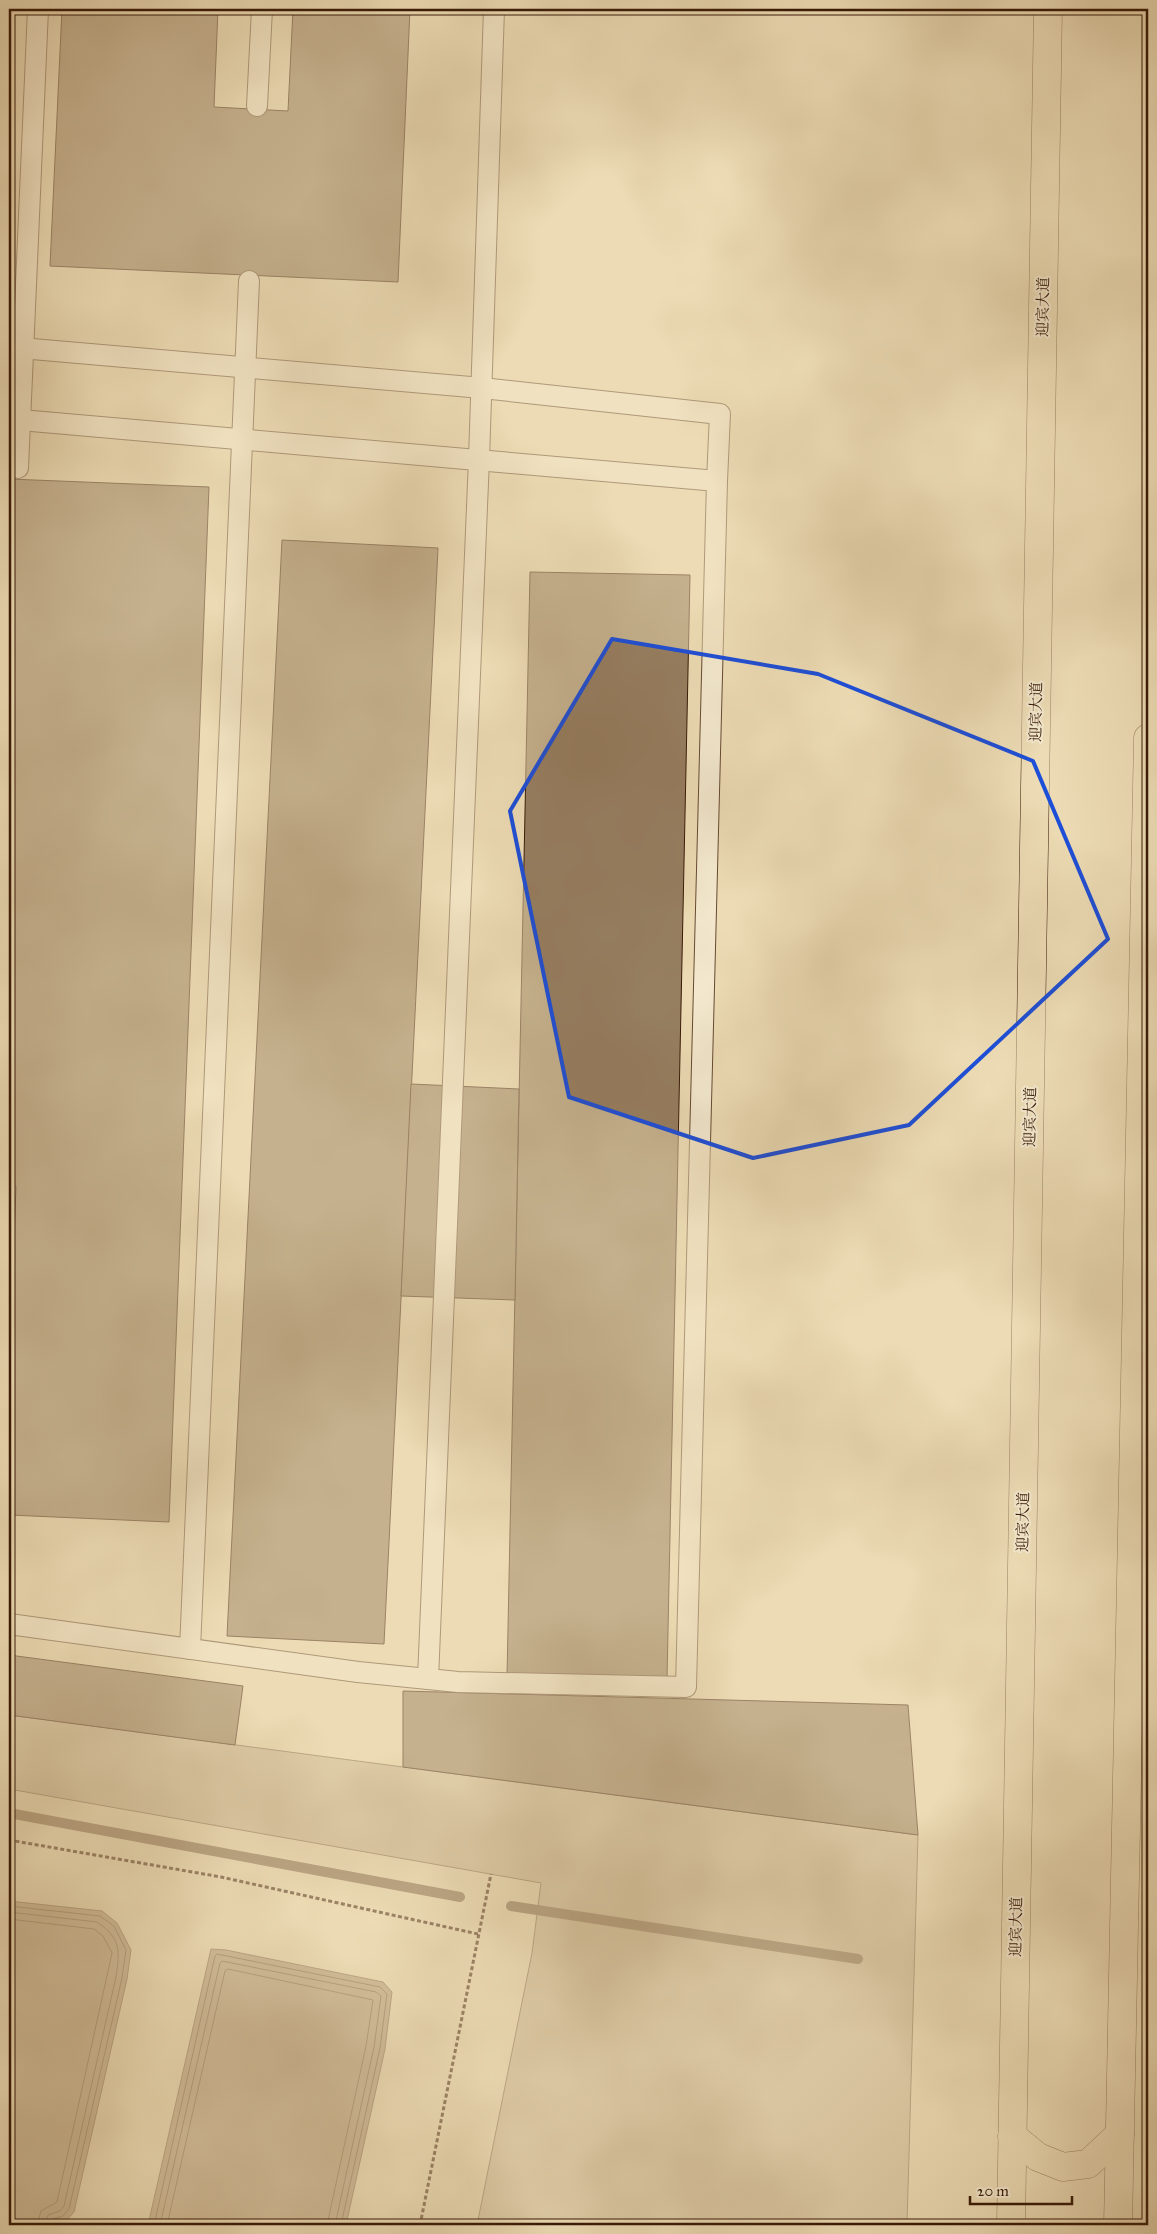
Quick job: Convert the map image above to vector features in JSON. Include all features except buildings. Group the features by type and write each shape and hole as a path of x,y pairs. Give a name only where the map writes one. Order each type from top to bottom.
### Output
{"main road":[{"name":"迎宾大道","path":"1011,2225 1048,9"},
{"path":"1118,2225 1148,738"},
{"path":"1012,2136 1038,2157 1063,2167 1088,2164 1120,2134"}],"lane":[{"path":"18,468 14,420 16,348 38,9"},
{"path":"257,106 262,9"},
{"path":"428,1679 480,459 494,9"},
{"path":"190,1649 249,281"},
{"path":"9,1624 358,1672 458,1682 686,1687 716,480 720,414 482,388 16,348"},
{"path":"14,420 716,480"}],"path":[{"path":"9,1840 221,1877 478,1934"},
{"path":"420,2225 491,1874"}],"highlighted area":[{"path":"612,639 818,674 1033,761 1108,939 909,1125 753,1158 569,1097 510,811"}],"shaded area":[{"path":"9,1715 918,1835 907,2225 477,2225 532,1953 541,1883 9,1789"}],"water":[{"path":"9,1901 102,1911 117,1923 131,1950 127,1979 74,2212 66,2221 9,2223"},
{"path":"211,1949 226,1950 383,1982 392,1992 385,2049 346,2225 148,2225"}],"waterway":[{"path":"9,1813 460,1897"},
{"path":"511,1906 858,1959"}]}
